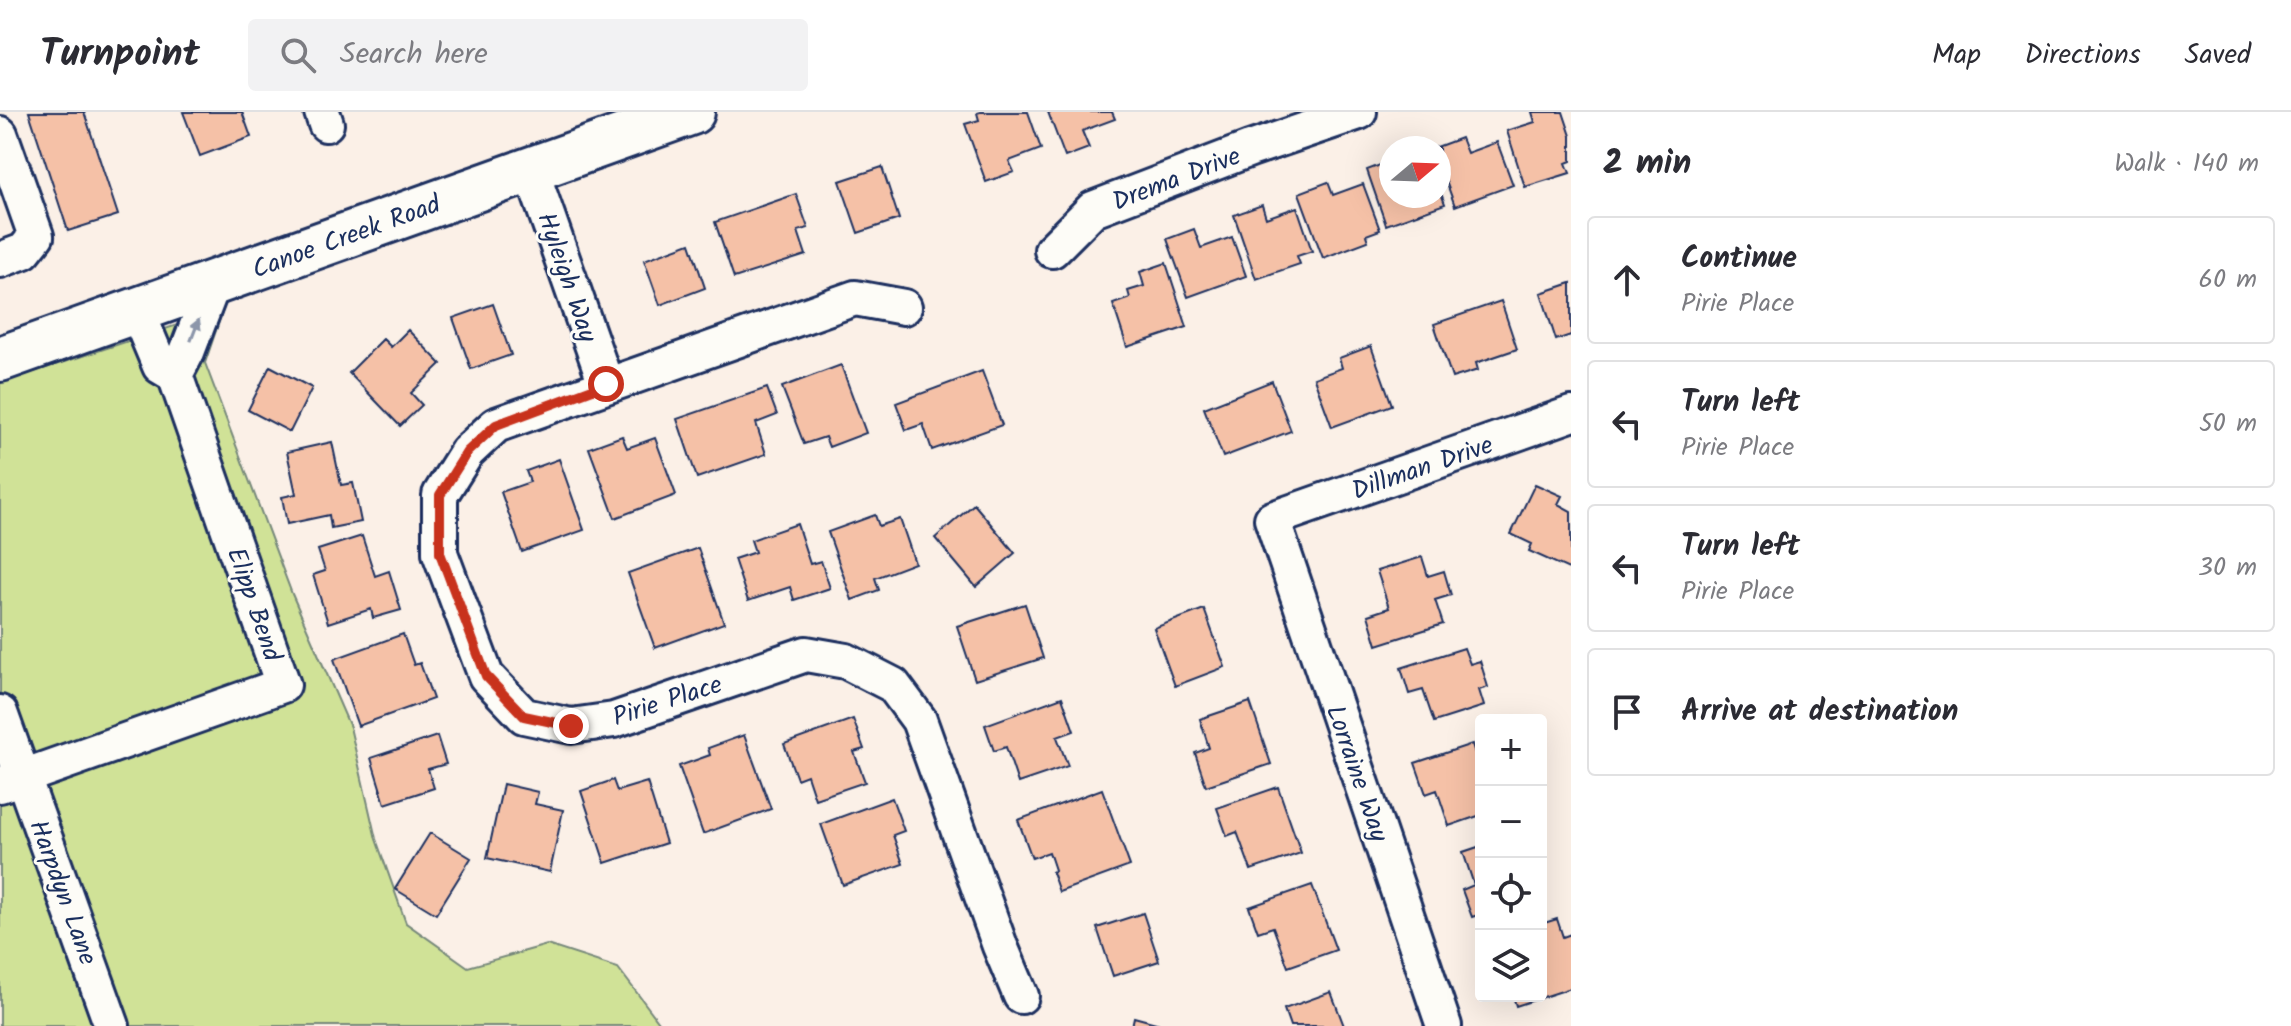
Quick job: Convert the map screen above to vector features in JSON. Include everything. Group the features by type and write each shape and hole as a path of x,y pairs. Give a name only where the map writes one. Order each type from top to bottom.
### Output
{"main road":[{"name":"Canoe Creek Road","path":"0,359 692,112"}],"street":[{"name":"Drema Drive","path":"1052,250 1093,209 1250,149 1359,112"},
{"path":"0,134 36,236 24,251 0,260"},
{"name":"Hyleigh Way","path":"531,170 606,384"},
{"path":"175,375 213,284"},
{"name":"Pirie Place","path":"904,307 855,298 496,425 467,452 440,495 440,553 486,676 524,716 571,726 614,720 806,654 846,661 893,685 919,720 1021,996"},
{"name":"Elipp Bend","path":"11,781 283,685 175,375 160,366 137,311"},
{"name":"Dillman Drive","path":"1272,519 1571,414"},
{"name":"Lorraine Way","path":"1272,519 1444,1026"},
{"name":"Harpdyn Lane","path":"0,713 11,781 112,1026"}],"green space":[{"path":"223,310 205,363 292,594 350,727 376,839 406,923 468,967 547,945 618,968 662,1026 0,1026 0,383"}],"building":[{"path":"29,112 84,112 118,215 68,231"},
{"path":"183,112 242,112 251,137 200,156"},
{"path":"980,112 1028,112 1041,149 1009,161 1014,172 986,182 965,124 979,120 977,113"},
{"path":"1048,112 1112,112 1115,119 1082,131 1089,148 1065,157"},
{"path":"1532,112 1563,112 1571,136 1571,161 1566,163 1570,173 1525,187 1507,131 1535,122"},
{"path":"1461,138 1467,153 1497,142 1513,185 1455,206 1451,195 1451,142"},
{"path":"1379,166 1379,205 1367,170"},
{"path":"882,167 899,219 858,233 840,181"},
{"path":"1328,182 1333,195 1363,184 1380,230 1366,235 1368,241 1323,258 1299,193"},
{"path":"796,194 808,228 798,231 806,255 734,278 715,222"},
{"path":"1262,205 1266,218 1297,207 1312,251 1297,256 1300,264 1256,279 1234,215"},
{"path":"1380,208 1434,208 1386,225"},
{"path":"1194,229 1201,248 1232,237 1246,276 1188,297 1167,239"},
{"path":"690,243 705,288 660,305 644,260"},
{"path":"1166,263 1187,327 1127,347 1113,304 1130,298 1128,291 1144,286 1140,272"},
{"path":"1571,283 1571,335 1556,340 1541,293"},
{"path":"1501,301 1517,349 1476,363 1478,370 1452,378 1434,324"},
{"path":"493,304 511,355 471,369 453,318"},
{"path":"408,330 441,364 411,393 422,405 400,426 349,373 383,339 391,347"},
{"path":"1371,346 1392,405 1332,427 1314,378 1342,368 1339,358"},
{"path":"841,365 866,433 829,447 825,437 804,444 782,387"},
{"path":"270,366 312,388 290,432 248,410"},
{"path":"982,371 1002,425 932,450 923,424 906,430 896,403"},
{"path":"1272,381 1291,431 1223,457 1204,408"},
{"path":"767,388 777,415 756,423 766,454 697,478 677,419"},
{"path":"622,436 627,448 655,438 676,495 615,518 589,448"},
{"path":"332,442 341,485 353,483 361,522 331,528 329,515 287,524 282,497 296,494 287,452"},
{"path":"559,459 584,530 522,552 501,492 530,482 526,471"},
{"path":"1535,484 1562,496 1558,504 1571,511 1571,570 1529,551 1532,544 1511,534"},
{"path":"974,504 1015,553 976,587 935,538"},
{"path":"875,515 879,526 900,519 915,563 875,578 879,590 852,600 828,532"},
{"path":"797,524 810,564 821,561 830,588 794,600 790,587 748,601 734,559 755,552 751,540"},
{"path":"362,536 375,576 389,571 401,610 373,618 371,609 328,623 313,575 325,571 318,550"},
{"path":"698,548 724,623 655,648 628,573"},
{"path":"1422,557 1428,576 1444,571 1451,595 1435,600 1443,624 1377,645 1368,615 1389,608 1377,571"},
{"path":"1025,604 1043,658 975,680 957,626"},
{"path":"1204,609 1225,667 1175,686 1154,628"},
{"path":"403,634 414,665 420,663 433,699 358,726 334,659"},
{"path":"1464,648 1470,664 1480,661 1488,687 1479,690 1484,706 1434,722 1423,690 1409,694 1401,668"},
{"path":"1062,697 1074,731 1057,737 1068,766 1018,783 1006,747 994,751 985,725"},
{"path":"1250,702 1271,764 1206,786 1195,753 1209,748 1200,719"},
{"path":"853,719 864,749 854,752 865,782 815,799 807,775 797,779 784,744"},
{"path":"744,735 771,809 703,834 679,766 710,755 708,748"},
{"path":"437,736 446,764 428,769 434,788 385,804 371,758"},
{"path":"1472,744 1475,753 1475,817 1449,826 1437,790 1426,794 1415,763"},
{"path":"613,780 617,791 647,782 666,843 605,863 581,791"},
{"path":"503,784 538,792 535,804 563,810 550,872 487,858"},
{"path":"1278,787 1301,853 1251,870 1237,832 1227,836 1217,808"},
{"path":"1102,789 1130,866 1059,892 1049,852 1032,858 1018,820"},
{"path":"892,798 904,831 893,835 903,864 843,885 821,824"},
{"path":"430,833 471,858 436,914 395,889"},
{"path":"1475,848 1475,916 1472,917 1462,890 1474,885 1463,852"},
{"path":"1312,885 1336,950 1288,967 1273,927 1258,932 1249,907"},
{"path":"1143,913 1159,961 1113,976 1097,928"},
{"path":"1557,919 1563,937 1571,934 1571,988 1547,996 1547,930 1547,922"},
{"path":"1331,992 1344,1026 1290,1026 1284,1009"},
{"path":"1134,1017 1167,1026 1132,1026"}],"route":[{"path":"571,726 524,716 486,676 440,553 440,495 467,452 496,425 606,384"}]}
